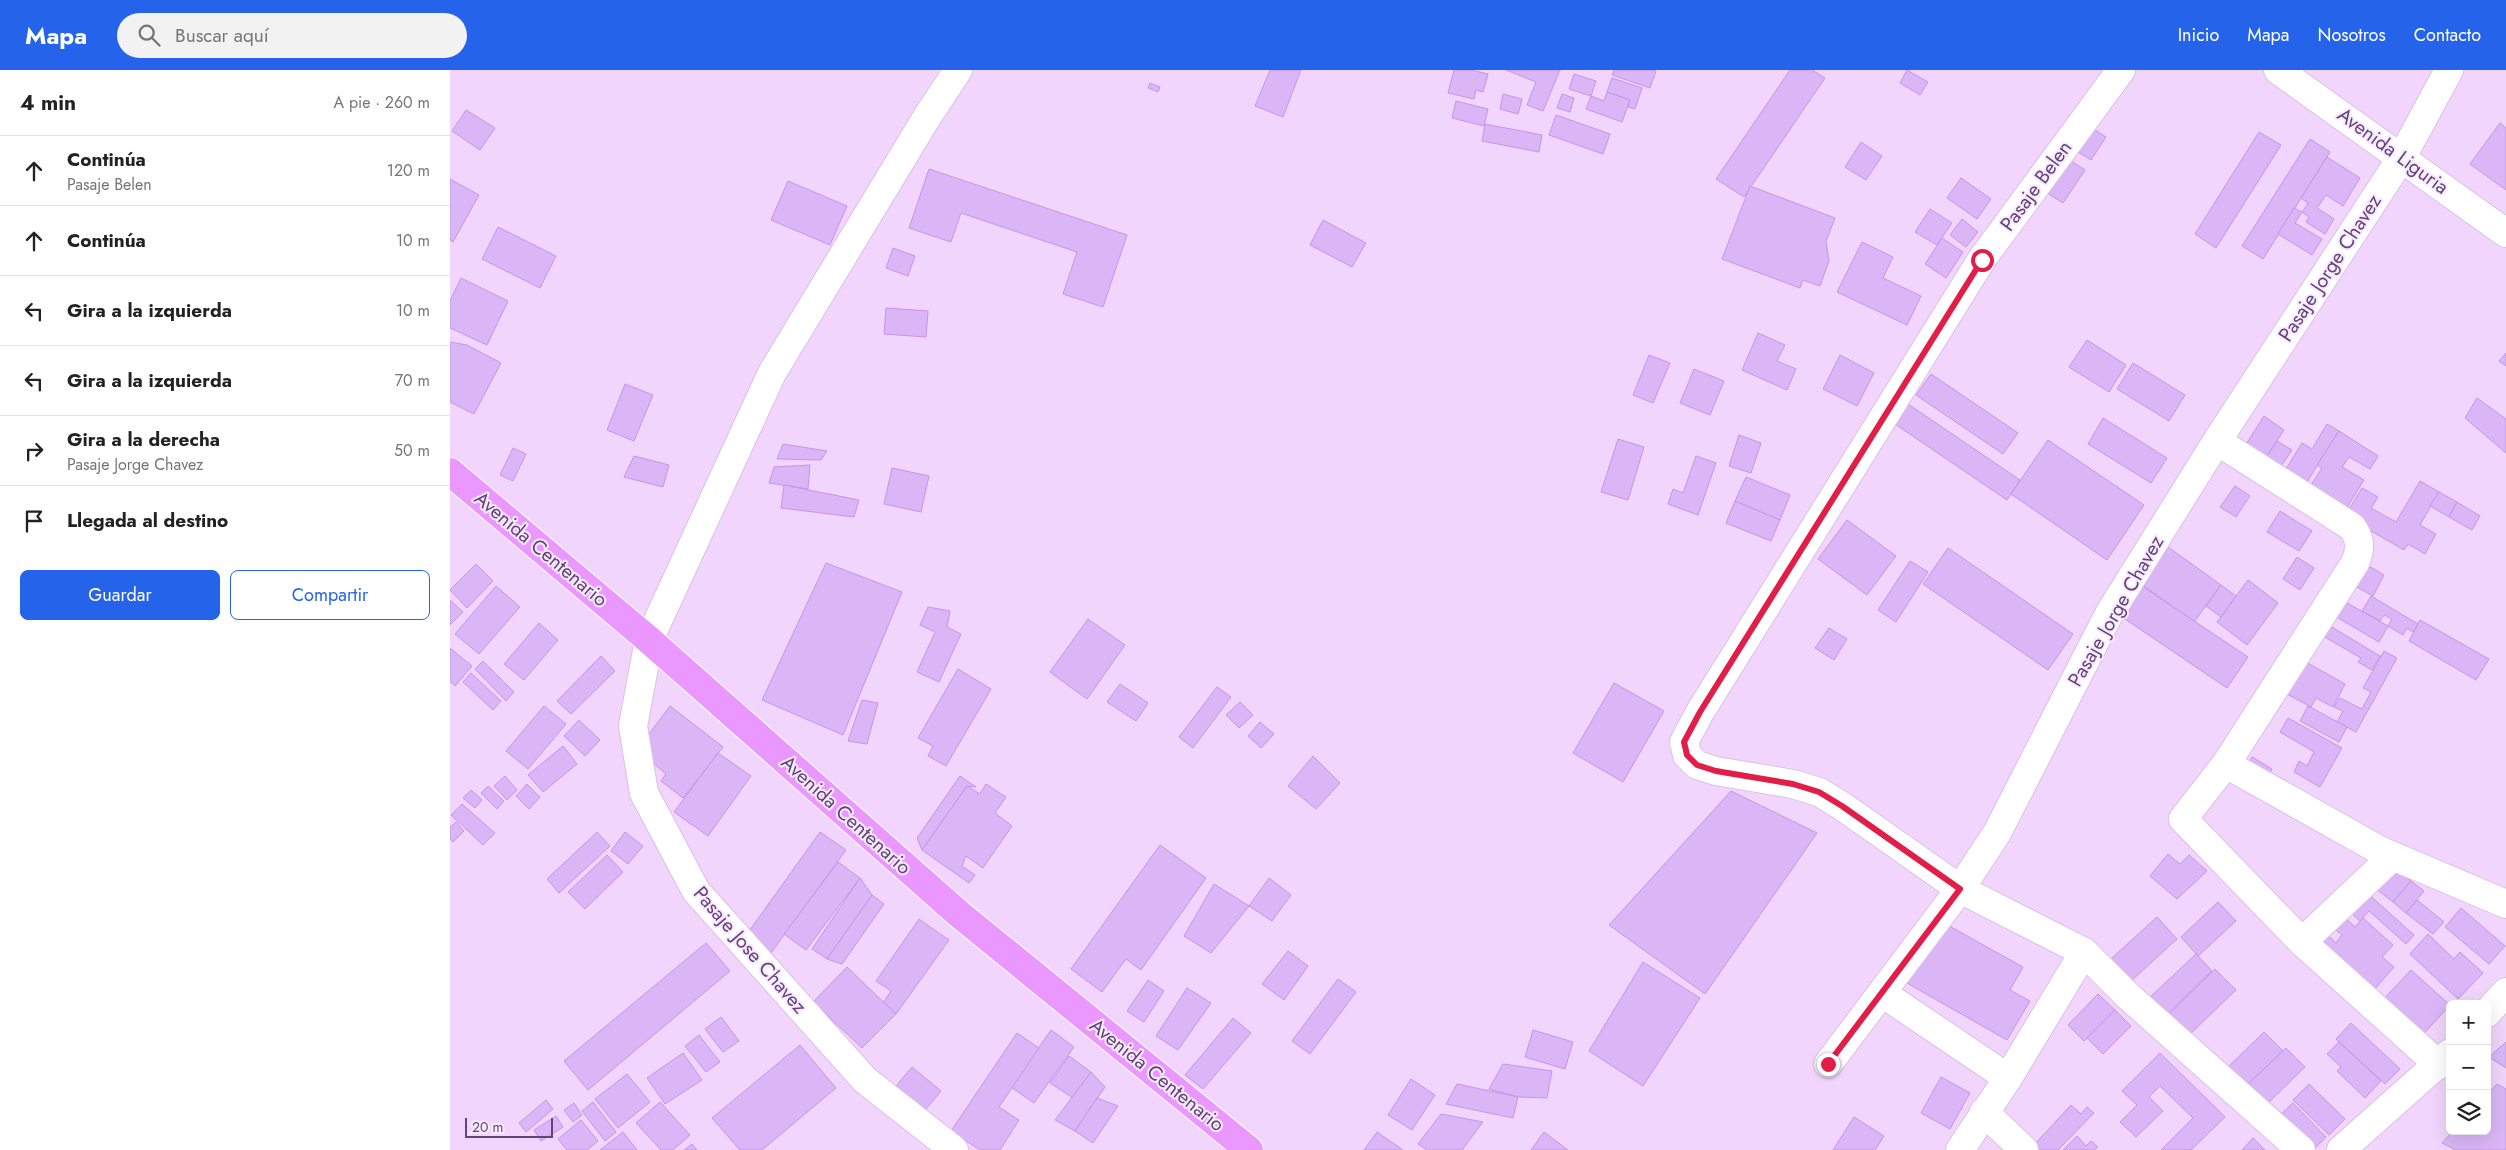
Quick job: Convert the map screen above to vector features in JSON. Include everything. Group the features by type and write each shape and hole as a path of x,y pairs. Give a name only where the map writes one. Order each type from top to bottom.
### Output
{"main road":[{"name":"Avenida Centenario","path":"450,472 649,640 959,914 1249,1150"}],"street":[{"name":"Pasaje Jose Chavez","path":"954,1150 865,1080 696,891 644,793 633,726 649,640 772,373 927,117 958,70"},
{"name":"Pasaje Belen","path":"2121,70 1982,260 1700,712 1684,742 1687,755 1697,765 1716,771 1793,784 1819,792 1842,806 1960,889 2084,952 2128,996 2300,1150"},
{"name":"Avenida Liguria","path":"2278,70 2402,157 2506,234"},
{"name":"Pasaje Jorge Chavez","path":"1828,1064 1960,889 1997,833 2109,614 2217,441 2402,157 2449,70"},
{"path":"2217,441 2352,527 2359,538 2360,550 2355,563 2226,764 2183,819 2302,942 2444,1059 2340,1150"},
{"path":"2226,764 2392,857 2506,904"},
{"path":"2302,942 2392,857"},
{"path":"1960,1150 2008,1078 2084,952"},
{"path":"2491,1009 2506,992"},
{"path":"1882,993 2008,1078"},
{"path":"1984,1112 2024,1150"}],"shaded area":[{"path":"450,70 2506,70 2506,1150 450,1150"}],"building":[{"path":"1270,70 1301,70 1283,117 1255,106"},
{"path":"1454,70 1471,70 1488,74 1483,92 1476,90 1474,99 1448,93"},
{"path":"1506,70 1560,70 1543,111 1527,105 1536,82"},
{"path":"1614,70 1656,71 1650,88 1612,75"},
{"path":"1790,70 1812,70 1825,78 1744,197 1716,179"},
{"path":"1907,70 1928,82 1920,95 1900,83"},
{"path":"1574,74 1596,81 1591,96 1569,89"},
{"path":"1612,78 1642,88 1635,109 1628,107 1630,100 1607,92"},
{"path":"1150,83 1160,87 1158,92 1148,88"},
{"path":"1607,92 1630,100 1622,122 1586,109 1591,96 1604,101"},
{"path":"1503,94 1522,99 1518,114 1500,109"},
{"path":"1562,94 1574,98 1570,112 1557,108"},
{"path":"1456,101 1488,109 1484,126 1452,118"},
{"path":"466,110 495,128 480,150 452,131"},
{"path":"1556,115 1610,134 1603,154 1549,135"},
{"path":"2085,123 2106,137 2091,160 2070,147"},
{"path":"2500,123 2506,128 2506,190 2470,164"},
{"path":"1485,124 1542,135 1539,152 1482,141"},
{"path":"2259,132 2281,145 2216,248 2195,234"},
{"path":"2310,139 2330,152 2263,259 2242,246"},
{"path":"1861,142 1882,156 1866,180 1845,167"},
{"path":"2063,156 2085,170 2063,203 2041,189"},
{"path":"2327,157 2360,178 2343,206 2326,195 2317,208 2334,219 2325,234 2306,222 2309,217 2302,212 2308,203 2301,198"},
{"path":"929,169 1127,235 1103,307 1063,294 1077,252 961,213 951,242 909,228"},
{"path":"1961,178 1991,199 1977,219 1947,198"},
{"path":"450,179 479,195 453,242 450,240"},
{"path":"788,181 847,206 830,245 771,220"},
{"path":"1750,186 1835,218 1826,241 1829,261 1820,286 1803,280 1800,288 1722,259"},
{"path":"2294,208 2302,212 2295,223 2322,239 2312,255 2278,234"},
{"path":"1930,209 1952,223 1937,245 1915,232"},
{"path":"1962,219 1978,232 1966,247 1950,235"},
{"path":"1323,220 1366,243 1352,267 1310,245"},
{"path":"498,227 556,256 540,288 482,259"},
{"path":"1942,238 1963,252 1946,278 1925,264"},
{"path":"1862,242 1893,257 1883,278 1921,296 1907,325 1837,292"},
{"path":"893,248 915,256 908,276 886,268"},
{"path":"461,278 508,301 487,345 450,328 450,301"},
{"path":"886,308 928,311 926,337 884,334"},
{"path":"1758,333 1785,345 1777,361 1796,369 1787,390 1742,370"},
{"path":"2087,340 2126,365 2109,392 2069,367"},
{"path":"450,342 467,345 501,363 474,414 450,402"},
{"path":"2506,353 2506,366 2499,361"},
{"path":"1649,355 1670,363 1653,403 1633,395"},
{"path":"1840,355 1874,373 1857,406 1823,389"},
{"path":"2133,363 2185,395 2169,421 2117,389"},
{"path":"1694,369 1724,381 1710,415 1680,403"},
{"path":"1931,374 2018,433 2003,454 1916,395"},
{"path":"625,384 653,395 634,441 607,430"},
{"path":"2477,398 2506,419 2506,453 2465,418"},
{"path":"1905,402 2020,480 2007,500 1892,422"},
{"path":"2264,416 2284,430 2261,465 2241,452"},
{"path":"2103,418 2167,458 2151,483 2088,444"},
{"path":"2327,424 2339,431 2302,490 2281,477 2302,443 2312,449"},
{"path":"2339,431 2378,456 2370,469 2349,457 2342,467 2364,480 2342,516 2306,493 2322,468 2317,465"},
{"path":"1739,435 1761,443 1751,473 1729,466"},
{"path":"1618,439 1644,447 1628,500 1601,492"},
{"path":"2048,440 2144,505 2107,560 2011,494"},
{"path":"2277,441 2292,450 2275,475 2261,465"},
{"path":"783,444 827,451 821,460 777,459"},
{"path":"513,448 526,454 513,481 500,475"},
{"path":"634,456 669,465 663,487 624,477"},
{"path":"1696,456 1716,463 1698,515 1668,504 1673,489 1683,493"},
{"path":"810,465 808,489 769,483 774,467"},
{"path":"892,468 929,476 921,512 884,504"},
{"path":"1746,477 1790,495 1780,520 1735,501"},
{"path":"2420,481 2439,492 2420,525 2436,534 2425,554 2408,544 2404,550 2345,516 2362,488 2378,497 2371,508 2396,522"},
{"path":"784,485 859,500 854,517 781,508"},
{"path":"2235,486 2250,496 2236,517 2220,507"},
{"path":"2439,492 2457,502 2449,517 2430,506"},
{"path":"1735,501 1780,520 1771,541 1726,523"},
{"path":"2457,502 2480,516 2472,530 2449,517"},
{"path":"2280,511 2312,531 2299,551 2267,532"},
{"path":"1847,520 1896,556 1867,595 1818,559"},
{"path":"2168,547 2221,585 2194,622 2141,584"},
{"path":"1948,548 2073,634 2048,670 1923,584"},
{"path":"2297,557 2314,568 2300,590 2283,579"},
{"path":"1910,561 1928,572 1896,622 1878,610"},
{"path":"826,563 902,592 843,735 762,700"},
{"path":"476,564 493,581 467,608 450,590"},
{"path":"2367,565 2384,575 2373,596 2355,586"},
{"path":"2248,580 2278,603 2247,645 2217,622"},
{"path":"2221,585 2236,596 2221,617 2206,606"},
{"path":"496,586 520,607 479,654 455,634"},
{"path":"2142,586 2248,657 2227,688 2122,617"},
{"path":"2371,596 2418,624 2413,632 2407,628 2403,635 2388,626 2392,619 2384,615 2380,621 2362,611"},
{"path":"450,600 463,612 450,625"},
{"path":"2342,600 2388,626 2379,642 2333,615"},
{"path":"928,607 950,611 947,627 961,634 939,682 917,672 935,632 920,625"},
{"path":"1088,619 1125,645 1087,699 1050,672"},
{"path":"2420,620 2489,659 2476,680 2409,641"},
{"path":"539,623 558,640 524,680 504,664"},
{"path":"2330,626 2380,656 2372,670 2358,662 2361,658 2323,636"},
{"path":"1829,628 1847,639 1834,660 1815,648"},
{"path":"450,648 472,666 455,686 450,681"},
{"path":"2384,651 2397,658 2356,732 2337,722 2343,711 2334,707 2340,698 2362,709 2371,692 2363,688"},
{"path":"601,656 615,671 571,714 557,701"},
{"path":"483,661 514,692 506,701 475,669"},
{"path":"2304,661 2345,684 2333,707 2316,698 2311,707 2285,693"},
{"path":"958,669 991,689 946,766 928,756 933,746 918,738"},
{"path":"471,673 501,701 493,710 463,682"},
{"path":"1614,683 1664,711 1623,782 1573,753"},
{"path":"1120,684 1148,703 1136,721 1107,702"},
{"path":"1217,687 1231,697 1193,748 1179,737"},
{"path":"862,700 878,703 867,744 848,741"},
{"path":"1240,702 1253,715 1239,728 1226,715"},
{"path":"544,706 566,724 528,769 506,751"},
{"path":"670,706 723,747 683,798 661,781 666,774 652,762 649,734"},
{"path":"2308,706 2347,727 2339,742 2300,721"},
{"path":"2288,718 2342,748 2320,787 2294,772 2299,761 2307,766 2314,752 2280,732"},
{"path":"579,720 600,740 585,756 564,736"},
{"path":"1260,722 1274,734 1261,748 1248,736"},
{"path":"563,746 577,764 543,792 528,775"},
{"path":"718,753 751,776 708,836 674,812"},
{"path":"1313,756 1340,783 1316,809 1288,786"},
{"path":"2252,757 2272,769 2264,782 2244,771"},
{"path":"505,776 517,790 507,800 494,786"},
{"path":"960,776 976,787 967,786 922,850 917,838"},
{"path":"527,784 540,797 529,809 516,796"},
{"path":"986,784 1006,797 995,813 1012,826 983,868 966,856 962,866 975,875 969,883 922,850 967,786 980,794"},
{"path":"488,786 504,801 497,809 481,793"},
{"path":"471,790 482,800 475,808 463,798"},
{"path":"1731,791 1817,833 1705,994 1609,925"},
{"path":"462,804 495,833 483,845 451,815"},
{"path":"456,822 464,831 453,842 450,839 450,827"},
{"path":"597,832 610,846 559,893 547,879"},
{"path":"625,832 643,846 628,864 611,851"},
{"path":"820,832 846,850 763,964 742,941"},
{"path":"1160,845 1206,878 1141,970 1126,959 1102,992 1071,969"},
{"path":"2168,854 2180,864 2189,855 2207,871 2177,899 2150,876"},
{"path":"607,855 623,872 585,909 568,892"},
{"path":"838,862 860,878 806,950 784,934"},
{"path":"2391,865 2411,881 2393,902 2374,887"},
{"path":"860,878 872,895 827,959 812,949"},
{"path":"1269,878 1291,895 1272,921 1249,906"},
{"path":"2411,881 2424,891 2406,913 2393,902"},
{"path":"1214,884 1249,906 1211,953 1184,936"},
{"path":"2365,891 2414,935 2406,944 2369,911 2360,921 2348,910"},
{"path":"872,895 884,904 842,964 827,959"},
{"path":"2417,900 2444,922 2433,934 2406,913"},
{"path":"2218,902 2236,921 2198,956 2181,937"},
{"path":"2461,908 2505,946 2489,964 2445,927"},
{"path":"2340,913 2355,927 2363,918 2393,945 2382,957 2394,967 2367,998 2309,946 2323,931 2336,943 2342,935 2330,925"},
{"path":"2157,917 2177,939 2131,981 2111,959"},
{"path":"919,919 949,940 896,1014 883,1003 891,991 876,981"},
{"path":"1942,922 2023,967 2010,990 2030,1001 2007,1040 1907,983"},
{"path":"2428,934 2454,959 2460,952 2483,973 2458,999 2410,954"},
{"path":"706,943 730,971 588,1090 564,1061"},
{"path":"1288,951 1308,966 1284,1000 1262,984"},
{"path":"2196,954 2212,971 2164,1017 2147,1000"},
{"path":"1643,962 1700,998 1643,1086 1589,1051"},
{"path":"847,967 896,1014 862,1048 813,1002"},
{"path":"2215,969 2236,990 2187,1037 2167,1016"},
{"path":"2411,970 2446,1001 2446,1009 2419,1039 2380,1003"},
{"path":"1338,979 1356,992 1310,1054 1292,1041"},
{"path":"1148,980 1164,991 1144,1022 1127,1011"},
{"path":"1187,988 1211,1003 1178,1050 1156,1036"},
{"path":"2098,994 2115,1010 2084,1041 2068,1025"},
{"path":"2115,1010 2131,1026 2103,1054 2087,1038"},
{"path":"721,1017 739,1041 723,1052 705,1029"},
{"path":"1233,1018 1251,1033 1203,1089 1185,1075"},
{"path":"2351,1023 2400,1069 2385,1084 2336,1039"},
{"path":"1051,1030 1074,1047 1034,1103 1011,1087"},
{"path":"1533,1030 1573,1042 1565,1069 1525,1057"},
{"path":"2264,1032 2283,1051 2245,1087 2227,1068"},
{"path":"1017,1033 1039,1048 999,1107 1019,1120 1000,1150 980,1150 951,1131"},
{"path":"699,1035 720,1062 706,1072 685,1046"},
{"path":"2339,1042 2381,1081 2365,1098 2337,1071 2341,1067 2327,1054"},
{"path":"2506,1042 2506,1068 2491,1058 2491,1055"},
{"path":"800,1045 836,1088 762,1150 740,1150 712,1118"},
{"path":"2286,1048 2305,1067 2264,1107 2245,1087"},
{"path":"683,1053 702,1080 665,1104 647,1078"},
{"path":"2160,1053 2225,1117 2191,1150 2161,1150 2193,1118 2160,1086 2149,1097 2163,1111 2136,1137 2120,1122 2137,1105 2122,1091"},
{"path":"1069,1056 1091,1072 1073,1098 1050,1083"},
{"path":"1503,1064 1552,1071 1547,1098 1518,1097 1489,1089"},
{"path":"912,1067 941,1091 921,1115 892,1091"},
{"path":"1091,1072 1105,1087 1075,1131 1055,1120"},
{"path":"627,1074 650,1102 618,1128 595,1099"},
{"path":"1941,1077 1970,1093 1950,1129 1921,1113"},
{"path":"1411,1079 1435,1095 1412,1130 1388,1115"},
{"path":"1457,1084 1518,1097 1513,1118 1446,1104"},
{"path":"2309,1084 2345,1119 2329,1135 2293,1100"},
{"path":"2497,1084 2506,1089 2506,1150 2456,1150 2442,1143 2449,1135 2491,1135 2491,1091"},
{"path":"1097,1098 1118,1106 1093,1143 1075,1131"},
{"path":"546,1100 553,1109 526,1132 519,1123"},
{"path":"593,1102 616,1132 605,1141 582,1111"},
{"path":"660,1102 690,1135 673,1150 661,1150 636,1123"},
{"path":"574,1103 582,1115 573,1122 564,1110"},
{"path":"2293,1103 2326,1137 2313,1150 2277,1118"},
{"path":"2071,1105 2081,1114 2087,1107 2094,1113 2058,1150 2039,1150 2034,1145"},
{"path":"1441,1114 1483,1122 1462,1150 1427,1150 1418,1144"},
{"path":"556,1116 563,1127 541,1141 534,1130"},
{"path":"1854,1117 1884,1136 1875,1150 1833,1150"},
{"path":"581,1120 598,1141 587,1150 567,1150 558,1139"},
{"path":"623,1132 637,1150 600,1150"},
{"path":"1377,1132 1403,1150 1364,1150"},
{"path":"1544,1132 1568,1150 1531,1150"},
{"path":"2077,1136 2086,1146 2091,1141 2098,1147 2094,1150 2063,1150"},
{"path":"2253,1138 2265,1150 2242,1150"},
{"path":"692,1144 697,1150 684,1150"}],"route":[{"path":"1828,1064 1960,889 1842,806 1819,792 1793,784 1716,771 1697,765 1687,755 1684,742 1690,728 1982,260"}]}
